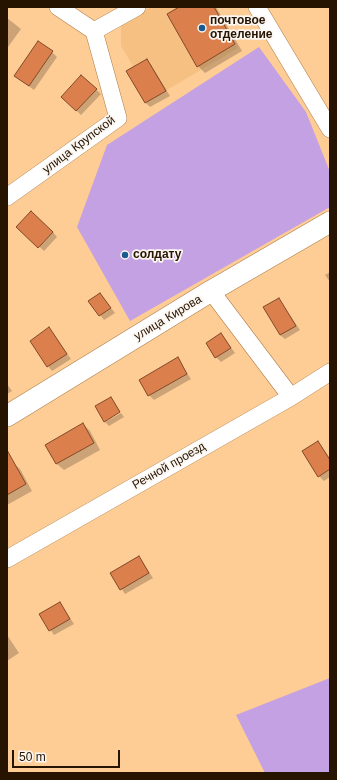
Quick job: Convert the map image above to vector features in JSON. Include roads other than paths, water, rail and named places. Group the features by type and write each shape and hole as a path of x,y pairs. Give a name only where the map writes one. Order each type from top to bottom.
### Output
{"street":[{"path":"58,7 94,31 137,7"},
{"path":"257,7 330,129"},
{"name":"улица Крупской","path":"7,197 118,118 94,31"},
{"name":"улица Кирова","path":"7,416 211,291 330,222"},
{"path":"211,291 290,397"},
{"name":"Речной проезд","path":"7,559 290,397 330,372"}],"place":[{"name":"почтовое отделение","path":"202,28"},
{"name":"солдату","path":"125,255"}]}
